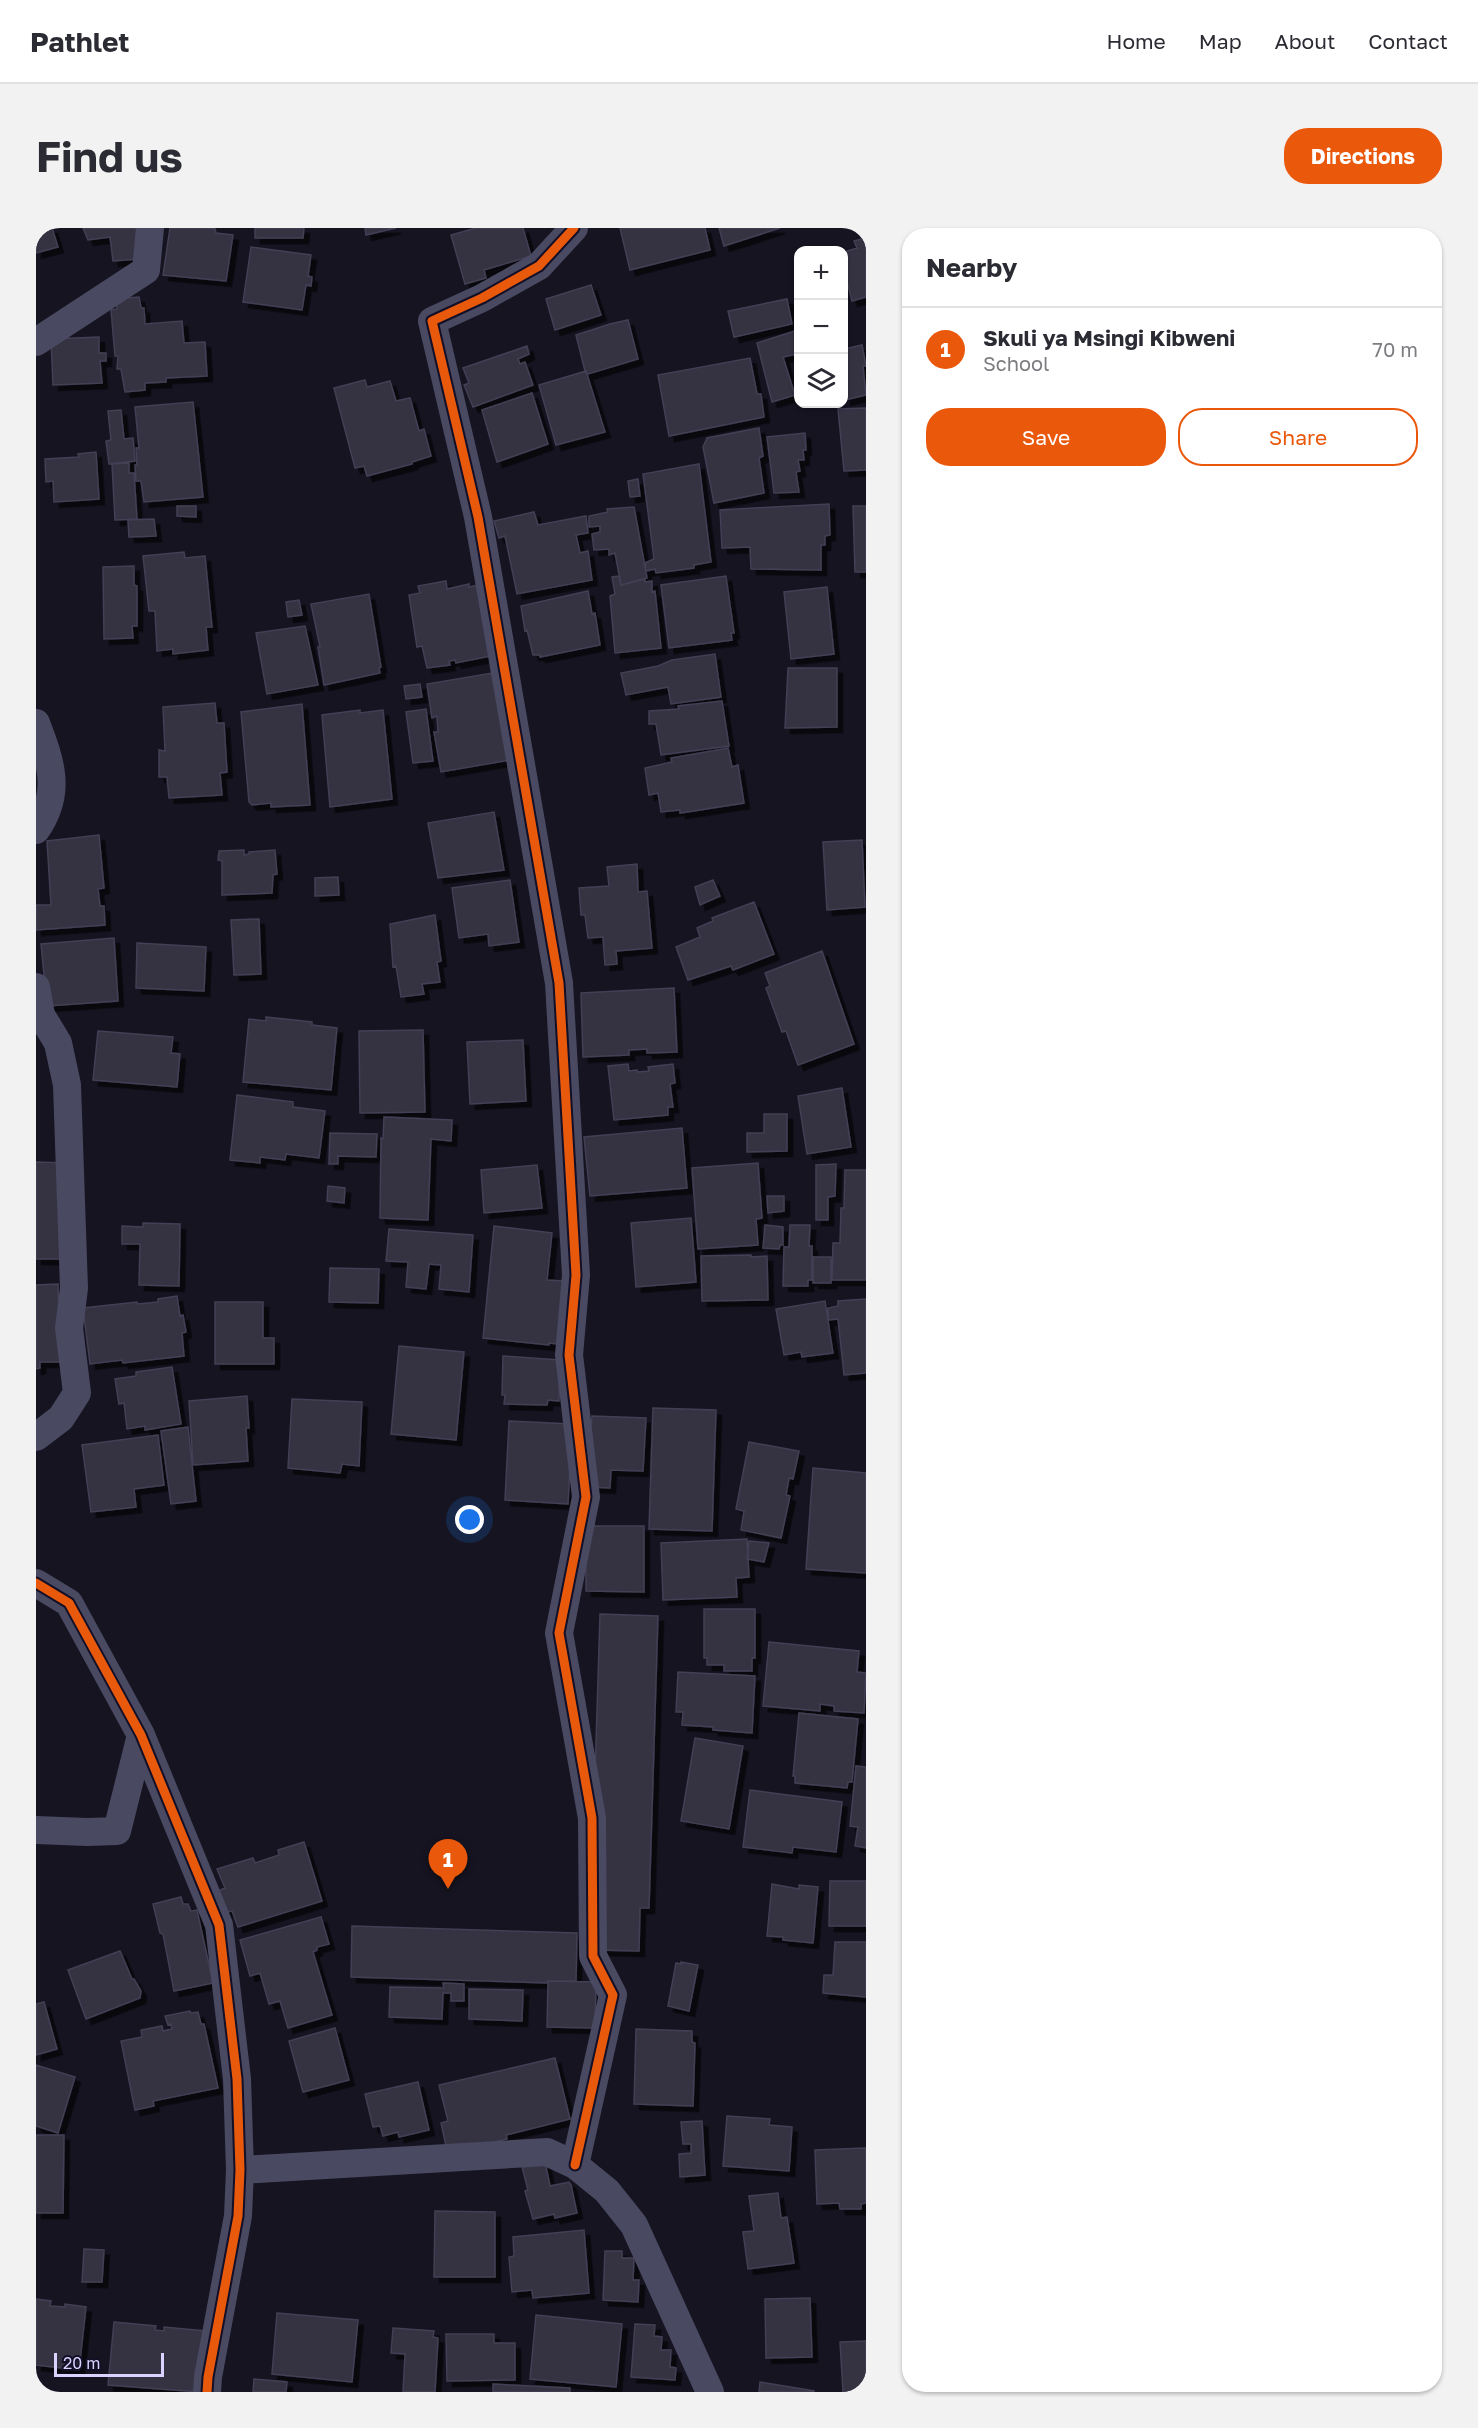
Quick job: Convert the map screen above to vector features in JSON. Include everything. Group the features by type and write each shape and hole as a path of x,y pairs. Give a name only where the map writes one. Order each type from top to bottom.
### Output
{"street":[{"path":"36,342 146,270 150,228"},
{"path":"574,228 539,266 482,298 432,321 478,517 559,983 576,1275 569,1355 586,1497 560,1633 592,1818 593,1956 614,1995 575,2164"},
{"path":"36,723 52,766 52,793 46,816 36,830"},
{"path":"36,987 41,1015 58,1043 67,1085 74,1288 69,1328 77,1393 61,1418 36,1437"},
{"path":"36,1583 69,1603 141,1735 219,1925 237,2079 240,2170 238,2216 207,2392"},
{"path":"36,1830 117,1831 141,1735"},
{"path":"240,2170 547,2152 575,2164 607,2192 634,2225 710,2392"}],"building":[{"path":"36,228 52,228 58,247 36,253"},
{"path":"83,228 140,228 139,259 113,261 110,237 88,240"},
{"path":"170,228 210,228 215,229 216,233 233,235 226,281 163,275"},
{"path":"255,228 304,228 303,238 255,238"},
{"path":"365,228 396,228 366,235"},
{"path":"476,228 523,228 531,256 484,270 486,278 465,284 451,235"},
{"path":"620,228 705,228 710,250 630,270"},
{"path":"719,228 780,228 724,246"},
{"path":"866,238 866,297 852,301 848,285 848,251 857,248 854,241"},
{"path":"251,247 311,255 308,276 312,277 311,286 306,285 302,310 243,302"},
{"path":"591,285 601,315 555,330 546,299"},
{"path":"139,297 141,308 144,308 145,324 182,321 184,343 205,342 207,376 166,378 166,382 145,383 145,390 125,392 121,369 117,369 118,356 115,356 111,310 117,309 116,299"},
{"path":"787,299 792,324 734,337 728,311"},
{"path":"628,320 638,359 588,374 585,371 576,335"},
{"path":"794,331 794,355 783,357 794,395 772,402 757,343"},
{"path":"99,337 99,353 106,353 106,361 100,361 102,383 53,385 51,339"},
{"path":"862,345 866,366 863,366 866,395 848,399 848,354 848,348"},
{"path":"527,346 529,354 518,359 520,364 525,362 533,385 473,407 464,385 469,383 463,368"},
{"path":"750,358 757,394 761,394 764,417 669,436 658,375"},
{"path":"586,371 605,432 556,445 539,385"},
{"path":"365,380 367,387 390,381 396,401 410,398 419,431 424,429 431,456 412,462 412,464 367,476 364,466 355,468 334,388"},
{"path":"532,393 548,444 497,462 482,410"},
{"path":"193,402 203,497 144,502 141,481 136,481 136,448 139,448 135,407"},
{"path":"866,408 866,470 844,471 838,409"},
{"path":"121,410 124,439 133,438 135,461 109,464 106,441 111,440 108,411"},
{"path":"759,428 763,456 759,458 764,493 714,503 703,447 707,438"},
{"path":"805,433 804,460 798,460 800,471 796,472 799,492 774,493 767,437"},
{"path":"96,452 99,499 54,502 53,481 46,482 45,459 79,457 78,454"},
{"path":"129,463 129,473 134,473 137,519 115,520 112,464"},
{"path":"699,464 711,562 694,565 694,568 656,573 655,569 646,571 645,563 654,559 643,474"},
{"path":"638,479 640,496 630,497 628,481"},
{"path":"829,504 830,535 825,536 825,545 821,545 821,570 751,569 750,547 722,548 720,510"},
{"path":"177,506 196,506 196,517 177,516"},
{"path":"853,506 866,506 866,572 855,572"},
{"path":"634,507 647,578 621,585 615,553 609,555 609,549 594,550 592,534 600,532 600,526 589,527 589,516 608,512 607,509"},
{"path":"534,512 538,525 586,516 588,533 576,535 580,553 588,551 592,580 517,594 505,536 499,538 494,521"},
{"path":"154,519 156,536 129,537 128,520"},
{"path":"184,552 185,558 205,556 212,627 206,627 208,650 173,654 173,649 157,651 155,611 149,611 143,556"},
{"path":"134,566 134,585 137,586 137,626 132,626 133,638 104,639 103,567"},
{"path":"619,576 621,585 645,579 645,582 652,581 661,648 615,653 610,596 615,594 612,577"},
{"path":"726,576 734,633 731,633 732,640 669,648 661,585"},
{"path":"446,581 447,589 469,584 469,587 479,585 491,656 456,663 455,660 449,661 450,665 427,668 422,646 417,647 409,595 420,593 418,586"},
{"path":"827,587 834,654 791,659 784,592"},
{"path":"588,591 592,614 595,613 600,645 540,657 540,655 533,655 527,630 525,631 521,606"},
{"path":"369,594 381,667 379,668 380,673 324,685 318,647 320,647 311,604"},
{"path":"299,600 302,615 288,617 286,602"},
{"path":"305,626 318,685 267,694 256,633"},
{"path":"715,654 721,697 671,704 668,687 626,695 621,673 658,666 672,660"},
{"path":"788,668 837,668 837,727 785,728"},
{"path":"492,673 510,760 441,772 434,732 438,732 437,716 432,718 427,684"},
{"path":"420,684 422,697 406,699 404,686"},
{"path":"722,701 729,746 661,755 656,724 649,724 649,711 679,709 678,706"},
{"path":"215,703 217,723 224,723 227,772 220,773 222,795 169,798 167,777 159,777 159,750 165,751 163,707"},
{"path":"302,704 310,805 271,807 271,803 252,805 249,802 241,712"},
{"path":"426,709 433,761 413,763 406,712"},
{"path":"360,710 360,713 383,710 392,799 330,807 322,715"},
{"path":"728,748 732,767 738,765 744,803 680,813 680,810 661,812 658,793 649,795 645,768 672,762 671,758"},
{"path":"494,812 504,870 438,878 428,823"},
{"path":"99,835 104,888 98,889 100,906 104,906 105,925 36,930 36,905 51,905 47,841"},
{"path":"862,840 865,907 827,910 823,842"},
{"path":"244,850 244,855 249,852 275,850 277,874 273,875 272,893 222,895 222,861 218,860 219,851"},
{"path":"637,864 638,892 647,891 652,948 616,951 617,964 605,965 603,937 588,938 585,915 581,915 579,888 609,886 607,867"},
{"path":"338,877 339,895 315,896 315,878"},
{"path":"510,880 519,942 489,946 488,934 459,938 452,888"},
{"path":"713,880 720,896 700,905 695,887"},
{"path":"754,902 774,954 733,970 731,966 688,980 676,947 700,937 697,928 713,921 712,918"},
{"path":"435,915 441,961 437,962 440,982 422,984 424,994 401,997 396,966 393,967 390,924"},
{"path":"259,919 261,974 234,975 231,920"},
{"path":"114,938 118,1001 47,1006 41,944"},
{"path":"137,943 206,947 204,991 136,988"},
{"path":"822,951 854,1044 798,1065 786,1031 782,1032 766,988 770,986 765,973"},
{"path":"674,988 677,1052 647,1053 647,1049 629,1050 629,1055 583,1057 581,993"},
{"path":"266,1017 312,1022 312,1025 337,1028 331,1090 243,1082 249,1019 266,1021"},
{"path":"423,1030 425,1112 360,1113 359,1031"},
{"path":"98,1031 173,1037 171,1053 180,1054 177,1087 93,1080"},
{"path":"523,1040 526,1101 470,1104 467,1042"},
{"path":"628,1064 629,1071 637,1070 638,1072 649,1071 648,1067 673,1064 675,1083 670,1084 673,1107 668,1107 668,1115 614,1120 608,1066"},
{"path":"842,1088 851,1147 807,1154 798,1096"},
{"path":"237,1095 293,1102 293,1107 325,1111 319,1158 286,1154 285,1160 260,1157 260,1163 230,1160"},
{"path":"764,1114 787,1114 787,1151 747,1152 747,1133 764,1133"},
{"path":"384,1117 452,1120 451,1141 431,1139 428,1220 380,1218 381,1138 383,1139"},
{"path":"682,1128 687,1188 590,1196 584,1137"},
{"path":"330,1133 377,1134 376,1157 338,1156 338,1164 329,1164"},
{"path":"36,1162 66,1163 63,1259 36,1259"},
{"path":"758,1163 762,1218 756,1219 758,1245 698,1249 692,1168"},
{"path":"836,1164 835,1196 828,1197 828,1220 816,1220 816,1165"},
{"path":"537,1165 542,1208 484,1213 481,1170"},
{"path":"845,1170 866,1170 866,1280 832,1280 833,1243 840,1243"},
{"path":"328,1186 345,1188 344,1203 327,1201"},
{"path":"767,1196 784,1196 784,1211 768,1213"},
{"path":"691,1218 696,1282 636,1287 631,1223"},
{"path":"143,1223 180,1224 179,1286 139,1285 140,1244 122,1244 122,1226 143,1227"},
{"path":"765,1225 783,1227 783,1245 780,1245 779,1249 763,1248"},
{"path":"790,1225 810,1225 812,1280 808,1280 808,1286 783,1286 784,1247 789,1247"},
{"path":"494,1226 552,1233 547,1280 563,1281 557,1344 483,1338"},
{"path":"389,1229 473,1235 469,1292 439,1289 441,1265 429,1264 426,1289 406,1287 408,1262 386,1261"},
{"path":"751,1255 751,1257 767,1256 768,1300 702,1301 701,1256"},
{"path":"813,1257 831,1257 831,1283 813,1283"},
{"path":"330,1268 379,1269 378,1303 329,1302"},
{"path":"58,1284 60,1362 40,1362 40,1368 36,1369 36,1285"},
{"path":"177,1296 180,1316 183,1315 186,1332 182,1333 184,1356 123,1363 122,1360 90,1364 83,1308 158,1302 158,1299"},
{"path":"866,1299 866,1373 844,1375 838,1319 828,1320 828,1308 838,1306 838,1301"},
{"path":"825,1301 833,1353 802,1357 801,1352 784,1355 776,1309"},
{"path":"215,1302 263,1302 263,1338 274,1338 274,1364 215,1364"},
{"path":"399,1346 464,1352 456,1440 391,1434"},
{"path":"503,1356 560,1360 559,1401 548,1400 547,1405 504,1404 505,1395 502,1395"},
{"path":"172,1367 181,1424 145,1430 145,1426 127,1429 124,1403 119,1404 115,1379 136,1376 136,1372"},
{"path":"247,1396 248,1461 193,1465 189,1401"},
{"path":"292,1399 362,1402 359,1466 342,1464 340,1473 288,1468"},
{"path":"653,1408 716,1410 712,1531 649,1529"},
{"path":"592,1416 646,1418 643,1471 611,1470 610,1488 589,1487 588,1463"},
{"path":"509,1421 572,1424 568,1504 505,1500"},
{"path":"188,1427 196,1501 171,1504 161,1431"},
{"path":"158,1435 164,1485 134,1489 136,1507 91,1512 82,1445"},
{"path":"749,1442 799,1451 793,1479 789,1478 786,1495 790,1496 781,1538 741,1530 744,1511 736,1509"},
{"path":"813,1468 866,1473 866,1573 806,1569"},
{"path":"586,1526 644,1526 644,1592 586,1591"},
{"path":"747,1539 749,1577 736,1578 737,1597 663,1600 661,1543"},
{"path":"749,1541 769,1543 764,1562 747,1559"},
{"path":"704,1609 755,1609 755,1658 752,1658 752,1671 724,1671 724,1665 707,1665 707,1658 704,1658"},
{"path":"600,1614 658,1616 649,1908 640,1908 639,1951 597,1950 591,1907"},
{"path":"769,1642 859,1651 857,1672 866,1673 864,1713 834,1711 834,1706 820,1704 820,1711 763,1706"},
{"path":"678,1672 755,1676 752,1733 682,1725 683,1712 676,1712"},
{"path":"799,1713 858,1719 852,1782 848,1782 847,1788 795,1783 795,1776 793,1776"},
{"path":"695,1738 743,1746 729,1829 681,1821"},
{"path":"856,1766 866,1767 866,1848 855,1846 858,1827 850,1826"},
{"path":"750,1790 842,1802 836,1852 793,1847 792,1853 743,1847"},
{"path":"304,1842 322,1901 238,1927 232,1911 227,1912 218,1891 225,1888 217,1869 253,1858 255,1863 279,1855 278,1850"},
{"path":"830,1881 866,1881 866,1926 829,1926"},
{"path":"772,1884 799,1889 799,1885 818,1887 813,1943 767,1936"},
{"path":"181,1897 183,1904 188,1904 191,1911 197,1910 213,1983 174,1991 163,1934 160,1933 153,1904"},
{"path":"321,1917 329,1944 317,1947 317,1950 313,1952 332,2015 288,2028 280,2001 269,2004 260,1973 250,1976 240,1940"},
{"path":"352,1926 577,1933 576,1981 548,1981 548,1983 351,1977"},
{"path":"835,1942 866,1942 866,1997 823,1993 824,1975 833,1975"},
{"path":"120,1951 132,1979 141,1991 140,1998 86,2019 68,1970"},
{"path":"681,1962 698,1965 689,2011 668,2006 676,1963 681,1964"},
{"path":"548,1981 596,1982 595,2028 547,2027"},
{"path":"443,1983 464,1984 464,2001 451,2001 451,1993 443,1993 442,2019 389,2017 390,1987 444,1988"},
{"path":"469,1989 523,1990 522,2021 469,2019"},
{"path":"44,2002 57,2049 36,2055 36,2004"},
{"path":"190,2011 191,2013 198,2012 201,2024 204,2024 218,2088 153,2101 154,2106 135,2110 121,2041 142,2037 141,2030 162,2026 163,2031 172,2029 165,2016"},
{"path":"335,2028 349,2080 303,2092 289,2041"},
{"path":"636,2029 692,2031 692,2042 695,2043 693,2106 634,2104"},
{"path":"555,2058 570,2119 506,2135 507,2139 456,2151 446,2146 441,2123 448,2121 439,2085"},
{"path":"36,2065 75,2077 58,2133 36,2126"},
{"path":"418,2082 429,2130 399,2137 398,2132 383,2136 380,2126 373,2127 365,2094"},
{"path":"727,2116 770,2119 769,2125 792,2127 789,2171 723,2166"},
{"path":"702,2121 705,2175 680,2177 679,2154 691,2153 691,2144 683,2144 681,2122"},
{"path":"36,2135 64,2135 63,2213 36,2213"},
{"path":"866,2148 866,2203 861,2204 861,2209 840,2209 839,2203 817,2204 815,2150"},
{"path":"545,2162 550,2186 569,2182 571,2185 577,2213 555,2218 554,2214 533,2219 525,2191 528,2190 522,2167"},
{"path":"778,2193 781,2218 787,2217 794,2263 748,2269 743,2232 754,2231 749,2196"},
{"path":"435,2211 495,2212 495,2277 434,2277"},
{"path":"584,2230 589,2293 533,2298 532,2290 512,2292 509,2257 514,2256 513,2237"},
{"path":"84,2249 104,2250 102,2282 82,2282"},
{"path":"605,2251 622,2251 622,2258 634,2258 633,2280 639,2280 638,2302 603,2300"},
{"path":"810,2298 812,2357 766,2358 765,2299"},
{"path":"36,2299 51,2301 50,2306 65,2307 65,2304 86,2307 79,2370 36,2365"},
{"path":"277,2313 358,2320 352,2382 272,2374"},
{"path":"536,2315 622,2324 616,2387 530,2379"},
{"path":"114,2322 156,2326 155,2330 164,2331 164,2327 206,2331 200,2392 108,2385"},
{"path":"635,2324 655,2325 654,2336 662,2337 661,2350 671,2350 670,2367 676,2368 675,2380 631,2377"},
{"path":"393,2328 434,2331 433,2337 438,2338 435,2392 403,2392 405,2354 391,2353"},
{"path":"446,2334 494,2334 494,2343 515,2343 515,2380 447,2381"},
{"path":"866,2341 866,2392 843,2392 840,2342"},
{"path":"254,2379 287,2382 286,2392 253,2392"},
{"path":"760,2382 814,2391 814,2392 759,2392"},
{"path":"493,2384 570,2388 570,2392 493,2392"}],"cycle path":[{"path":"574,228 539,266 482,298 432,321 478,517 559,983 576,1275 569,1355 586,1497 559,1633 592,1818 593,1956 613,1995 575,2165"},
{"path":"36,1583 69,1603 141,1735 219,1925 237,2079 240,2170 238,2216 207,2392"}],"place":[{"name":"Skuli ya Msingi Kibweni","path":"448,1889"}]}
